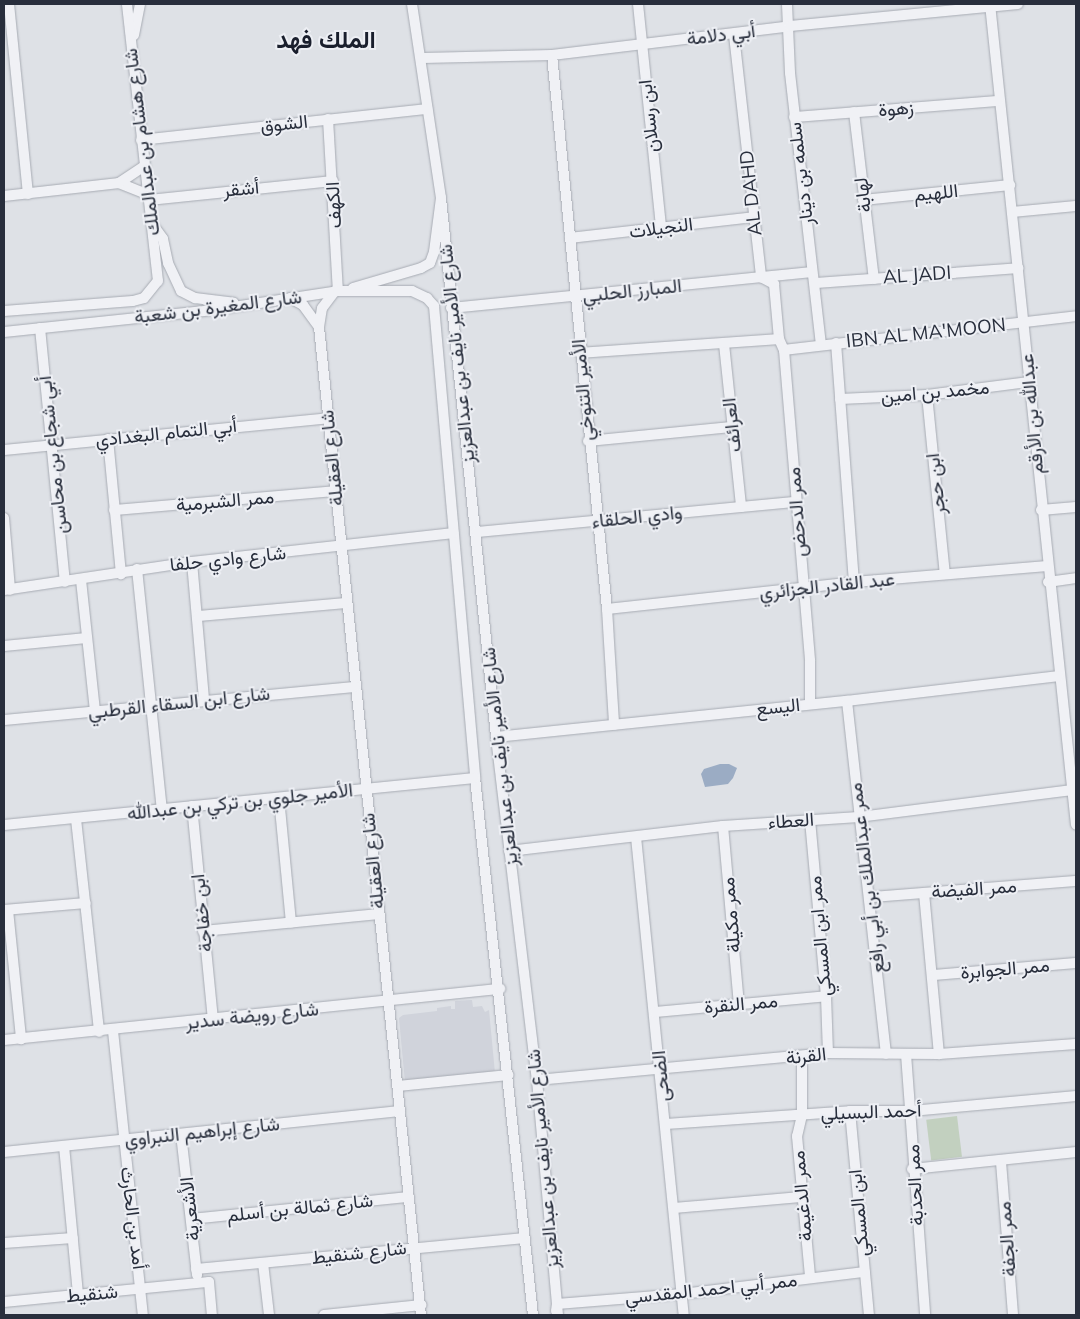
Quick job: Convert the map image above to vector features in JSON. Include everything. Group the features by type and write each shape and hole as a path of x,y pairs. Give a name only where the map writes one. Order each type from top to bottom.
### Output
{"street":[{"name":"شارع هشام بن عبدالملك","path":"126,4 143,167 153,224 158,281"},
{"path":"131,50 140,4"},
{"path":"339,291 410,273 430,263 441,198 427,109 422,58 412,4"},
{"path":"416,4 416,20"},
{"name":"ابن رسلان","path":"638,4 661,228"},
{"name":"سلمه بن دينار","path":"787,4 790,26 794,117 812,272 816,283 821,344"},
{"name":"أبي دلامة","path":"422,58 552,55 734,35 790,26 1018,4"},
{"name":"عبدالله بن الأرقم","path":"990,6 998,101 1010,185 1024,322 1048,582 1073,771 1076,824"},
{"path":"8,9 28,194"},
{"name":"AL DAHD","path":"734,35 761,277"},
{"name":"الأمير التنوخي","path":"552,55 588,441 607,610 614,725"},
{"name":"زهوة","path":"794,117 998,101"},
{"name":"الشوق","path":"141,140 427,109"},
{"name":"لهابة","path":"854,112 863,200 874,279"},
{"name":"الكهف","path":"328,119 339,291"},
{"path":"4,196 119,184 143,167"},
{"name":"أشقر","path":"149,198 333,181"},
{"path":"119,184 149,198"},
{"name":"اللهيم","path":"863,200 1010,185"},
{"name":"شارع الأمير نايف بن عبدالعزيز","path":"441,198 451,308 477,532 496,737 537,1080 557,1304 556,1315"},
{"path":"1012,212 1076,206"},
{"name":"النجيلات","path":"570,238 753,217"},
{"path":"153,224 163,239 168,263 181,291 195,298 243,303"},
{"name":"AL JADI","path":"816,283 1018,268"},
{"name":"المبارز الحلبي","path":"451,308 812,272"},
{"path":"761,277 774,284 782,343"},
{"name":"شارع المغيرة بن شعبة","path":"4,312 133,301 144,298 158,281"},
{"name":"شارع المغيرة بن شعبة","path":"4,332 214,310 243,303 339,291 412,291 429,300"},
{"name":"شارع العقيلة","path":"339,291 322,308 319,327 354,687 421,1310"},
{"path":"289,298 303,305 319,327"},
{"name":"شارع الأمير نايف بن عبدالعزيز","path":"429,300 436,311 453,533 475,778 500,989 523,1238 533,1314"},
{"name":"IBN AL MA'MOON","path":"580,353 724,344 836,343 1076,316"},
{"name":"أبي شجاع بن محاسن","path":"40,328 65,582"},
{"name":"ممر الدحض","path":"782,343 810,661 810,704"},
{"path":"836,343 854,582"},
{"name":"العرائف","path":"724,344 731,427 741,507"},
{"name":"مخمد بن امين","path":"840,398 927,395 1029,382"},
{"name":"ابن حجر","path":"927,395 945,574"},
{"name":"أبي التمام البغدادي","path":"4,450 328,418"},
{"path":"588,441 731,427"},
{"path":"108,439 121,574"},
{"name":"ممر الشبرمية","path":"114,510 336,491"},
{"name":"وادي الحلقاء","path":"477,532 797,502"},
{"path":"1041,510 1076,507"},
{"path":"4,518 7,590"},
{"name":"شارع وادي حلفا","path":"7,590 121,574 136,569 453,533"},
{"path":"192,562 204,700"},
{"name":"عبد القادر الجزائري","path":"607,610 803,590 854,582 1047,566"},
{"path":"136,569 162,809"},
{"path":"1048,582 1076,578"},
{"path":"81,580 95,712"},
{"path":"198,616 346,603"},
{"path":"4,646 86,638"},
{"name":"اليسع","path":"496,737 847,701 1059,676"},
{"name":"شارع ابن السقاء القرطبي","path":"4,720 354,687"},
{"name":"ممر عبدالملك بن أبي رافع","path":"847,701 859,817 871,897 886,1054"},
{"path":"1065,714 1076,712"},
{"name":"الأمير جلوي بن تركي بن عبدالله","path":"4,825 475,778"},
{"name":"العطاء","path":"509,851 723,826 859,817 1073,790"},
{"path":"278,798 291,922"},
{"name":"ابن خفاجة","path":"192,806 213,1020"},
{"path":"76,818 99,1032"},
{"name":"ممر ابن المسكي","path":"810,820 826,996 828,1053"},
{"name":"ممر مكيلة","path":"723,826 739,1004"},
{"name":"الضحى","path":"636,837 684,1315"},
{"name":"ممر الفيضة","path":"871,897 1076,881"},
{"path":"924,893 939,1054"},
{"path":"21,1039 6,910 86,902"},
{"path":"203,931 379,914"},
{"name":"ممر الجوابرة","path":"933,975 1076,963"},
{"name":"شارع رويضة سدير","path":"4,1040 113,1031 500,989"},
{"name":"ممر النقرة","path":"655,1012 826,996"},
{"name":"أمد بن الحارث","path":"113,1031 122,1141 142,1289 143,1315"},
{"name":"القرنة","path":"537,1080 828,1053 939,1054 1076,1044"},
{"name":"ممر الحدبة","path":"906,1054 911,1111 912,1169 925,1315"},
{"name":"ممر الدغيمة","path":"802,1056 802,1115 797,1136 801,1197 810,1278"},
{"path":"398,1086 508,1075"},
{"name":"أحمد البسيلي","path":"666,1124 850,1111 911,1111 1076,1096"},
{"name":"شارع إبراهيم النبراوي","path":"4,1152 400,1111"},
{"name":"ابن المسكي","path":"850,1111 869,1315"},
{"name":"الأشعرية","path":"181,1134 198,1284"},
{"path":"64,1146 78,1295"},
{"path":"912,1169 1001,1162 1076,1152"},
{"name":"ممر الجفة","path":"1001,1162 1013,1315"},
{"name":"شارع ثمالة بن أسلم","path":"191,1219 409,1197"},
{"path":"674,1208 801,1197"},
{"path":"4,1243 73,1238"},
{"name":"شارع شنقيط","path":"196,1269 523,1238"},
{"path":"263,1263 269,1315"},
{"name":"ممر أبي احمد المقدسي","path":"557,1304 682,1294 865,1272"},
{"name":"شنقيط","path":"4,1302 209,1282 212,1315"},
{"path":"324,1315 421,1310"}],"shaded area":[{"path":"472,1000 473,1007 482,1006 485,1012 489,1010 495,1073 405,1082 399,1018 403,1015 437,1011 437,1008 451,1006 451,1009 455,1009 455,1001"}],"green space":[{"path":"957,1116 962,1157 931,1160 926,1120"}],"water":[{"path":"720,764 729,764 737,768 733,778 728,784 705,787 701,774 704,769"}],"district":[{"name":"الملك فهد","path":"326,40"}]}
